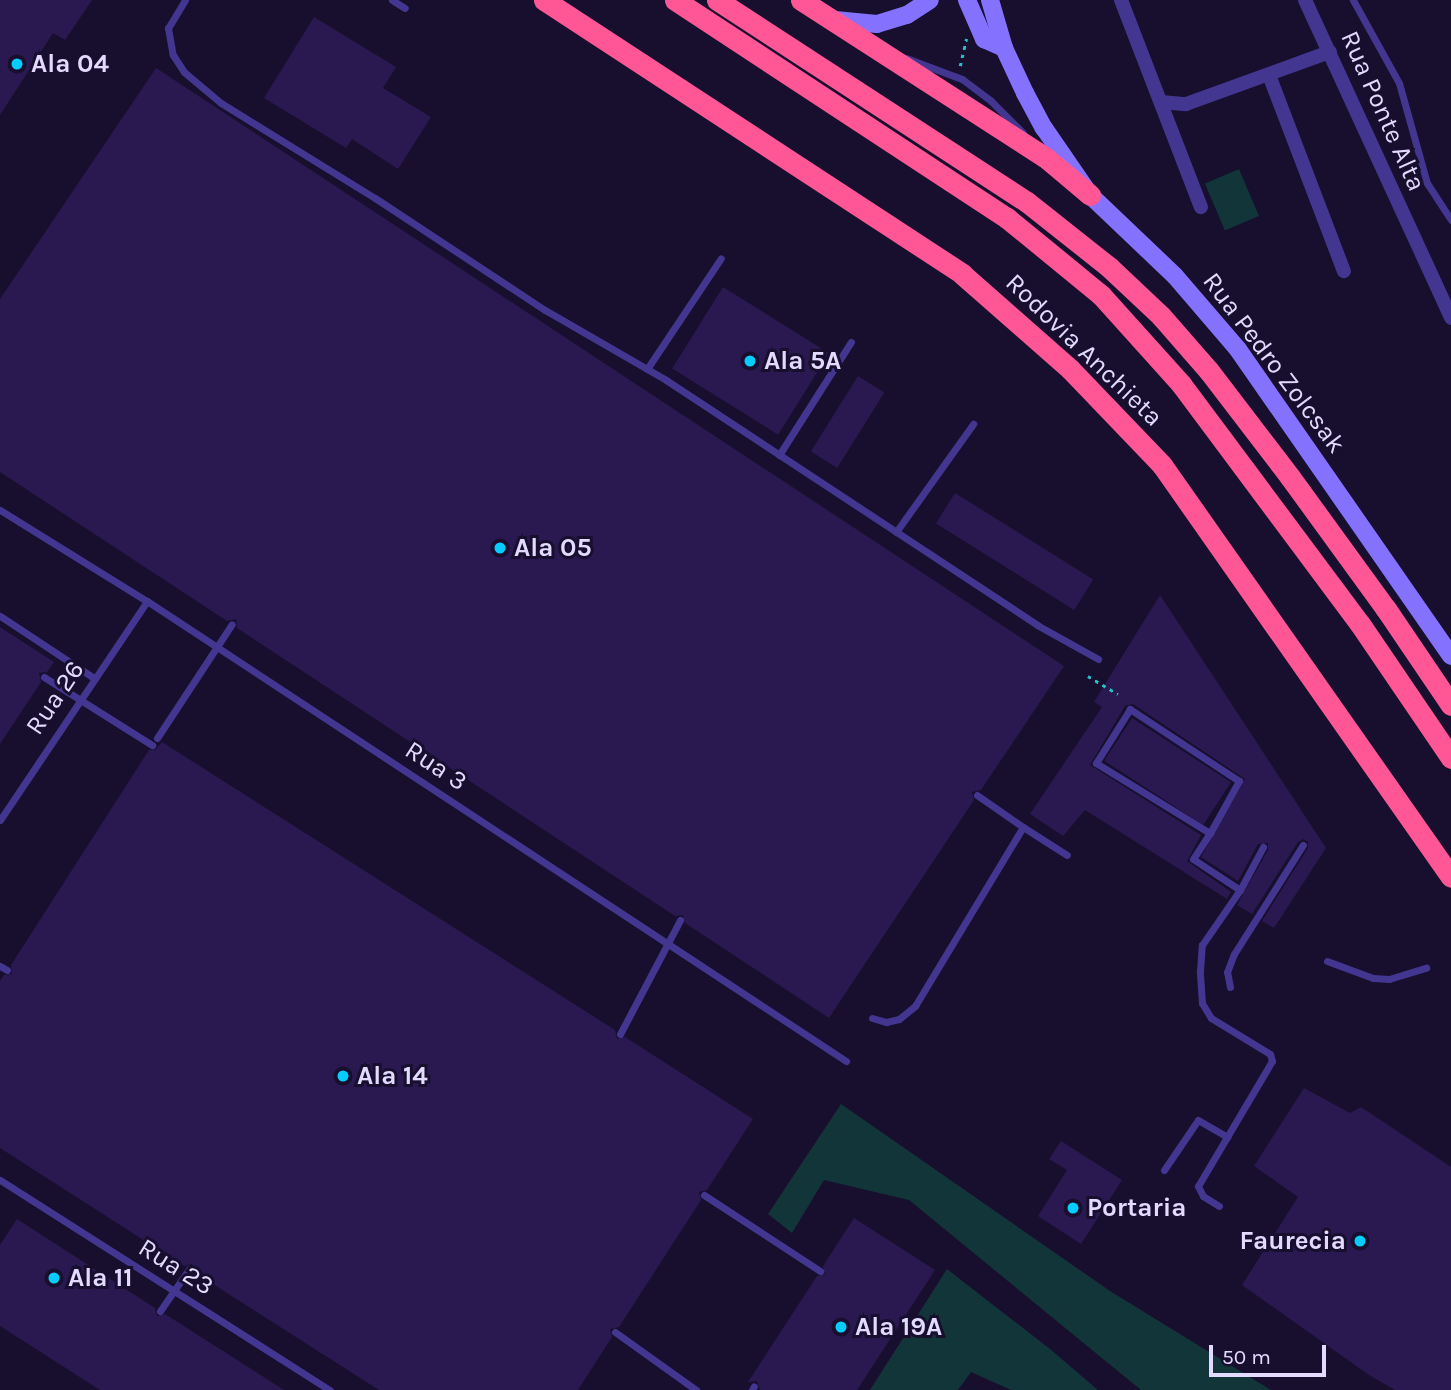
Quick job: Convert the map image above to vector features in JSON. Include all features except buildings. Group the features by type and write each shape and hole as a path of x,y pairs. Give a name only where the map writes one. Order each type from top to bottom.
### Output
{"highway":[{"name":"Rodovia Anchieta","path":"544,0 962,274 1070,369 1162,465 1451,877"},
{"name":"Rodovia Anchieta","path":"675,0 1007,218 1101,295 1181,384 1360,624 1451,758"},
{"path":"717,0 1027,202 1109,267 1161,316 1209,371 1290,478 1386,609 1451,705"},
{"path":"801,0 1045,157 1090,195"}],"main road":[{"path":"831,19 877,24 907,15 930,0"},
{"name":"Rua Pedro Zolcsak","path":"990,0 1004,48 1044,128 1090,195 1175,276 1237,348 1451,656"},
{"path":"969,7 984,39 1004,48"}],"street":[{"path":"1121,0 1201,207"},
{"name":"Rua Ponte Alta","path":"1305,0 1451,318"},
{"path":"1161,102 1186,104 1330,52"},
{"path":"1269,75 1343,271"}],"lane":[{"path":"185,0 168,28 173,55 184,72 221,103 375,198 545,310 648,369 1037,625 1098,659"},
{"path":"392,0 405,8"},
{"path":"1353,0 1399,83 1427,183 1451,220"},
{"path":"883,51 958,76 991,101 1045,157"},
{"path":"648,369 722,258"},
{"path":"779,455 851,342"},
{"path":"895,532 974,424"},
{"name":"Rua 3","path":"0,510 146,601 846,1061"},
{"name":"Rua 26","path":"0,820 146,601"},
{"path":"0,616 93,678"},
{"path":"44,677 155,742 232,624"},
{"path":"1210,833 1096,763 1130,709 1239,781 1210,833 1194,859 1240,890"},
{"path":"977,795 1067,855"},
{"path":"872,1018 886,1022 899,1019 921,996 1023,827"},
{"path":"1230,987 1227,972 1234,954 1303,845"},
{"path":"1219,1206 1203,1196 1198,1186 1272,1061 1270,1054 1212,1018 1202,1003 1200,961 1202,945 1240,890 1262,847"},
{"path":"620,1034 680,920"},
{"path":"1327,961 1373,978 1390,979 1426,968"},
{"path":"1164,1170 1198,1120 1227,1137"},
{"name":"Rua 23","path":"0,1180 330,1390"},
{"path":"704,1195 820,1271"},
{"path":"160,1311 189,1269"},
{"path":"615,1332 696,1390"}],"path":[{"path":"958,76 969,7"},
{"path":"1088,676 1118,694"}],"green space":[{"path":"1239,169 1259,216 1225,230 1205,183"},
{"path":"841,1104 1110,1291 1271,1390 1141,1390 909,1200 824,1180 792,1233 768,1214"},
{"path":"947,1269 1098,1390 1011,1390 971,1372 958,1390 870,1390"}],"place":[{"name":"Ala 04","path":"17,64"},
{"name":"Ala 5A","path":"750,361"},
{"name":"Ala 05","path":"500,548"},
{"name":"Ala 14","path":"343,1076"},
{"name":"Portaria","path":"1073,1208"},
{"name":"Faurecia","path":"1360,1241"},
{"name":"Ala 11","path":"54,1278"},
{"name":"Ala 19A","path":"841,1327"}]}
